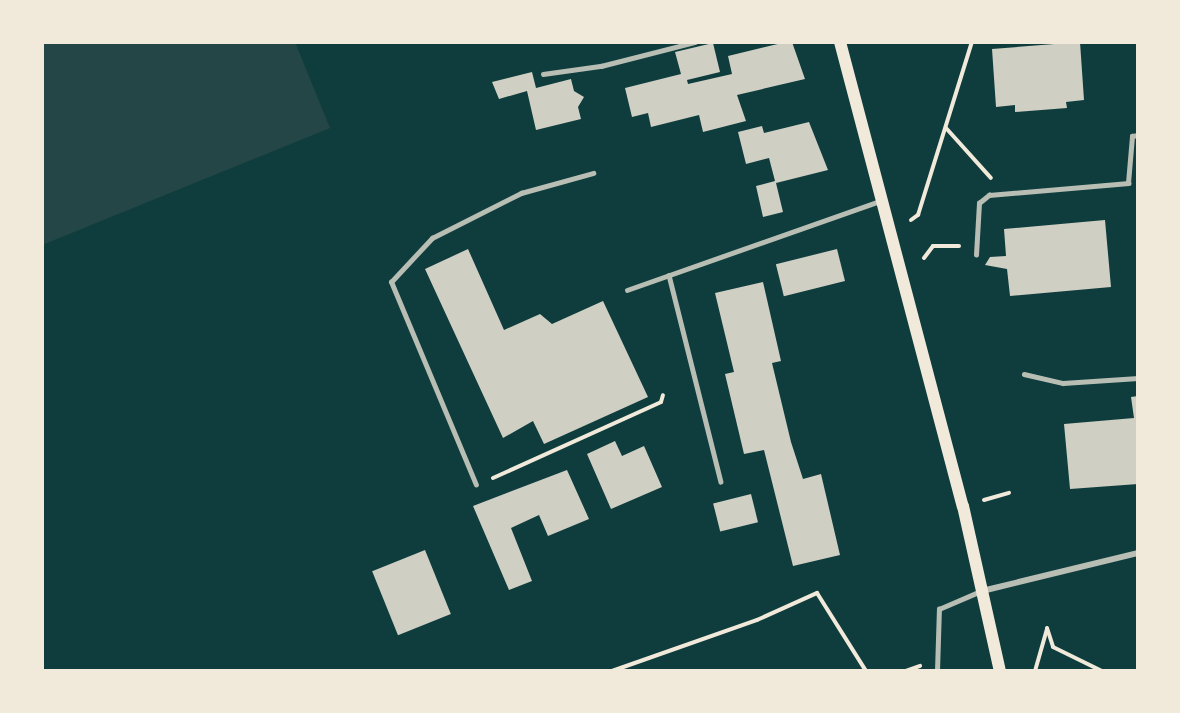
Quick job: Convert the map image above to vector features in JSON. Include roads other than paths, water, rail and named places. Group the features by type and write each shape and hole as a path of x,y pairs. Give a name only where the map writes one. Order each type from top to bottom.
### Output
{"main road":[{"path":"840,42 982,591 1000,671"}],"street":[{"path":"982,591 1138,553"}],"lane":[{"path":"543,74 601,66 695,42"},
{"path":"976,255 979,203 989,195 1128,183 1132,136 1138,135"},
{"path":"476,485 391,282 432,238 521,193 593,173"},
{"path":"627,290 880,201"},
{"path":"669,275 721,482"},
{"path":"1024,374 1063,383 1138,378"},
{"path":"937,671 939,609 982,591"}]}
